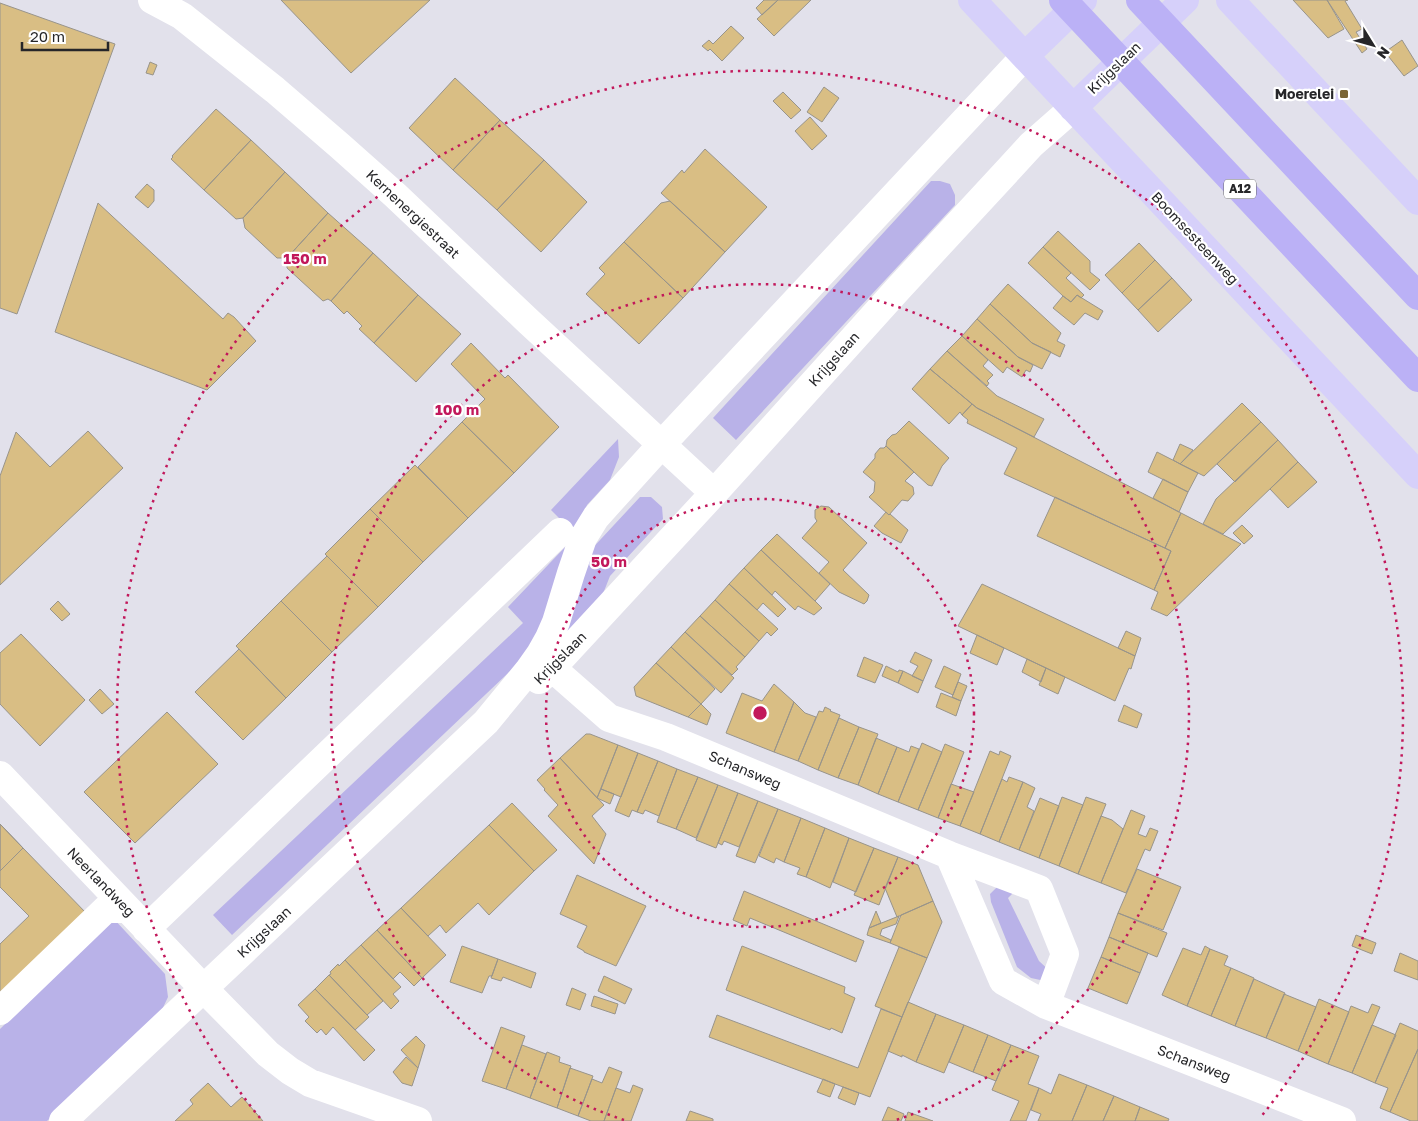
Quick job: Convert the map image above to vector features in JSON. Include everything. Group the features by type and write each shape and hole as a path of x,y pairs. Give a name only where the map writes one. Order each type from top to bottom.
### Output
{"highway":[{"name":"A12","path":"1063,0 1418,378"},
{"path":"1140,0 1418,296"}],"main road":[{"name":"Boomsesteenweg","path":"972,0 1418,475"},
{"name":"Krijgslaan","path":"1025,56 1083,0"},
{"name":"Krijgslaan","path":"1073,108 1185,0"},
{"path":"1230,0 1418,201"}],"street":[{"name":"Kernenergiestraat","path":"152,0 182,16 275,90 395,195 520,314 714,493"},
{"name":"Krijgslaan","path":"486,722 528,671 549,638 583,538 596,517 1025,56"},
{"name":"Krijgslaan","path":"63,1121 486,722 518,698 552,668 1026,151 1073,108"},
{"path":"146,929 560,532"},
{"name":"Schansweg","path":"552,668 609,718 666,737 949,855 1039,889 1065,954 1046,1005"},
{"name":"Neerlandweg","path":"0,775 268,1054 290,1071 310,1082 418,1121"},
{"name":"Schansweg","path":"949,855 1003,981 1046,1005 1342,1121"},
{"path":"0,1011 106,908 126,908"}],"shaded area":[{"path":"931,181 950,184 955,195 955,205 736,440 713,418"},
{"path":"618,439 619,457 610,480 587,505 550,614 524,658 232,935 213,915 523,623 508,607 568,544 569,528 551,510"},
{"path":"640,497 651,497 662,507 663,519 610,576 595,614 571,639 563,631 587,554"},
{"path":"1001,883 1013,893 1008,898 1039,961 1052,973 1045,981 1031,978 1017,967 991,902 990,894"},
{"path":"113,918 165,974 168,997 160,1014 47,1121 0,1121 0,1029"}],"building":[{"path":"281,0 430,0 351,73"},
{"path":"764,0 778,0 762,15 756,8"},
{"path":"778,0 811,0 774,36 757,19"},
{"path":"1293,0 1327,0 1344,29 1328,38"},
{"path":"1327,0 1348,0 1345,1 1362,29 1356,32 1367,49 1362,53"},
{"path":"0,3 115,44 17,314 0,308"},
{"path":"731,26 744,38 722,61 710,49 708,51 702,46 709,40 713,44"},
{"path":"1402,40 1418,66 1404,76 1385,52"},
{"path":"150,62 157,65 153,75 146,73"},
{"path":"455,78 500,120 453,170 409,128"},
{"path":"824,87 839,98 822,122 807,112"},
{"path":"783,92 801,110 791,119 773,101"},
{"path":"216,109 251,140 204,190 171,159"},
{"path":"810,117 827,136 812,150 795,131"},
{"path":"500,120 544,160 497,210 453,170"},
{"path":"251,140 285,172 243,218 236,219 204,190"},
{"path":"705,149 767,207 725,252 661,193 682,170 684,173"},
{"path":"544,160 587,202 541,252 497,210"},
{"path":"285,172 328,213 287,258 277,258 245,228 243,218"},
{"path":"147,184 154,190 154,201 148,208 135,197"},
{"path":"670,201 725,252 683,298 624,242 661,203"},
{"path":"98,203 223,319 228,313 234,317 256,341 207,390 55,332"},
{"path":"328,213 373,253 331,301 328,299 323,301 287,268 287,258"},
{"path":"1058,231 1090,261 1090,272 1100,280 1090,290 1043,247"},
{"path":"624,242 683,298 639,344 586,294 605,274 599,268"},
{"path":"1139,243 1155,260 1122,293 1105,275"},
{"path":"1043,247 1071,273 1066,278 1084,295 1081,298 1077,295 1071,302 1028,263"},
{"path":"373,253 418,295 374,343 359,329 362,326 347,311 344,314 331,301"},
{"path":"1155,260 1172,278 1138,310 1122,293"},
{"path":"1172,278 1192,300 1158,332 1138,310"},
{"path":"1008,284 1061,333 1057,341 1065,345 1060,357 1032,343 990,304"},
{"path":"418,295 461,334 416,382 374,343"},
{"path":"1077,295 1103,311 1098,320 1085,313 1074,325 1053,308 1063,296 1071,302"},
{"path":"990,304 1032,343 1051,352 1042,369 1018,357 977,319"},
{"path":"977,319 1018,357 1033,365 1030,372 1026,370 1022,377 1007,367 1003,373 962,336"},
{"path":"962,336 988,360 983,366 993,375 987,381 989,383 987,386 947,351"},
{"path":"471,343 505,378 508,375 559,427 514,473 462,422 485,399 451,364"},
{"path":"947,351 997,396 1044,419 1034,437 977,408 930,369"},
{"path":"930,369 972,404 962,415 960,412 949,424 912,389"},
{"path":"1242,403 1261,422 1204,476 1180,464"},
{"path":"972,404 1181,513 1165,548 1004,474 1017,448 967,423 968,420 962,415"},
{"path":"909,421 949,458 942,466 932,486 928,485 886,446 887,440"},
{"path":"462,422 514,473 468,518 418,467"},
{"path":"1261,422 1278,440 1235,482 1217,464"},
{"path":"88,431 123,468 0,585 0,476 16,432 50,467"},
{"path":"1278,440 1298,462 1223,534 1203,524 1216,499"},
{"path":"1180,444 1193,450 1180,464 1173,460"},
{"path":"886,446 914,472 905,481 913,487 914,494 908,501 902,500 889,515 869,497 874,492 875,482 863,472 875,458 875,454 880,448"},
{"path":"1157,452 1198,473 1188,492 1148,472"},
{"path":"1298,462 1317,482 1288,508 1270,489"},
{"path":"415,465 468,518 423,562 370,509"},
{"path":"1163,479 1188,492 1179,512 1153,498"},
{"path":"1055,497 1171,551 1154,590 1037,536"},
{"path":"821,506 829,507 867,543 843,570 869,595 864,604 839,592 819,573 829,562 802,538 817,521 815,510"},
{"path":"370,509 423,562 378,607 325,554"},
{"path":"886,512 908,530 901,543 882,533 874,526"},
{"path":"1181,513 1241,544 1167,616 1151,609 1158,592 1154,590 1171,551 1165,548"},
{"path":"1242,525 1253,536 1244,544 1233,533"},
{"path":"777,534 830,584 815,601 761,550"},
{"path":"761,550 822,608 814,615 798,606 795,610 775,591 772,595 744,568"},
{"path":"327,556 378,607 332,652 281,601"},
{"path":"744,568 786,609 778,617 763,603 757,610 729,584"},
{"path":"729,584 778,629 771,636 767,632 759,641 715,600"},
{"path":"982,584 1135,656 1131,669 1129,668 1115,701 958,626"},
{"path":"715,600 759,641 745,657 700,616"},
{"path":"58,601 70,614 62,621 50,609"},
{"path":"281,601 332,652 286,698 236,646"},
{"path":"700,616 745,657 732,675 685,632"},
{"path":"1126,631 1141,638 1135,656 1118,648"},
{"path":"685,632 734,678 721,693 671,647"},
{"path":"21,634 85,700 40,746 0,704 0,653"},
{"path":"977,635 1004,648 997,665 970,653"},
{"path":"671,647 715,689 701,704 656,663"},
{"path":"239,649 286,698 243,740 195,692"},
{"path":"915,652 932,660 923,681 912,676 918,666 910,662"},
{"path":"864,657 883,665 875,683 857,676"},
{"path":"1027,659 1046,668 1041,682 1022,672"},
{"path":"656,663 701,704 688,717 636,696 634,687"},
{"path":"886,666 898,672 899,670 903,671 898,683 882,676"},
{"path":"944,666 961,674 953,695 935,687"},
{"path":"1046,668 1065,677 1058,694 1039,685"},
{"path":"903,671 923,681 918,693 898,683"},
{"path":"958,682 967,686 961,701 952,697"},
{"path":"774,684 794,702 774,752 726,733 742,693 762,701"},
{"path":"100,689 114,704 102,714 89,700"},
{"path":"941,693 961,701 956,716 936,707"},
{"path":"794,702 805,713 816,717 798,761 774,752"},
{"path":"701,704 711,714 707,725 688,717"},
{"path":"1124,705 1142,714 1137,728 1118,721"},
{"path":"825,707 840,715 818,770 798,761 819,711 823,712"},
{"path":"167,712 218,764 135,843 84,792"},
{"path":"839,718 859,727 838,778 818,770"},
{"path":"859,727 878,734 858,785 838,778"},
{"path":"586,734 618,745 597,798 560,758"},
{"path":"876,738 897,747 878,794 858,785"},
{"path":"922,743 942,752 918,810 898,802"},
{"path":"945,744 964,752 938,818 918,810"},
{"path":"618,745 638,753 621,797 601,789"},
{"path":"911,746 919,749 898,802 878,794 897,747 909,752"},
{"path":"990,751 999,755 1000,751 1011,756 980,834 960,826"},
{"path":"638,753 658,761 637,812 632,810 629,817 615,811"},
{"path":"560,758 604,805 592,816 606,834 594,864 548,816 558,805 537,780"},
{"path":"658,761 677,769 659,816 645,810 643,814 637,812"},
{"path":"677,769 698,777 676,829 657,822"},
{"path":"698,777 718,785 696,838 676,829"},
{"path":"1009,777 1023,782 999,842 980,834 1002,779 1007,782"},
{"path":"1023,782 1035,788 1027,807 1034,811 1019,850 999,842"},
{"path":"951,784 974,792 960,826 938,818"},
{"path":"718,785 738,793 716,848 696,840"},
{"path":"601,789 614,794 610,804 597,798"},
{"path":"738,793 758,801 739,847 724,841 722,845 718,843"},
{"path":"1062,797 1083,805 1059,866 1039,858"},
{"path":"1086,797 1106,804 1078,874 1059,866"},
{"path":"1040,798 1059,806 1039,858 1019,850"},
{"path":"758,801 778,809 755,863 736,856"},
{"path":"512,803 557,850 534,871 489,825"},
{"path":"778,809 801,818 784,862 776,858 774,863 759,856"},
{"path":"1131,810 1145,816 1138,834 1146,837 1150,828 1158,831 1150,851 1145,849 1126,893 1101,883"},
{"path":"1101,816 1112,820 1123,829 1101,883 1078,874"},
{"path":"801,818 825,828 806,877 797,874 800,868 784,862"},
{"path":"0,824 23,848 0,871"},
{"path":"0,824 23,848 0,871"},
{"path":"489,825 534,871 489,915 478,903 446,933 440,925 428,936 401,908"},
{"path":"825,828 849,838 830,888 806,877"},
{"path":"849,838 874,848 856,892 833,882"},
{"path":"23,848 88,915 0,1001 0,944 29,916 0,887 0,871"},
{"path":"874,848 898,857 879,905 854,895"},
{"path":"898,857 918,865 933,901 897,917 885,888"},
{"path":"1137,869 1181,887 1163,930 1118,913"},
{"path":"577,875 646,906 616,966 577,947 587,926 560,914"},
{"path":"744,891 864,941 856,962 750,918 747,926 733,920"},
{"path":"933,901 942,922 927,958 890,943 901,915"},
{"path":"401,908 446,955 422,978 377,930"},
{"path":"876,911 881,923 869,928"},
{"path":"1118,913 1167,933 1157,957 1109,937"},
{"path":"899,916 896,924 882,929 880,935 891,940 890,943 867,935 869,928"},
{"path":"377,930 422,978 414,986 400,972 393,979 361,945"},
{"path":"1356,935 1376,943 1372,954 1352,946"},
{"path":"1109,937 1148,953 1140,973 1101,957"},
{"path":"361,945 401,987 393,994 399,1001 391,1009 345,960"},
{"path":"462,946 498,959 492,976 489,976 482,993 450,982"},
{"path":"742,946 845,987 844,993 855,998 842,1033 726,990"},
{"path":"1205,946 1210,949 1187,1006 1162,995 1183,948 1201,955"},
{"path":"899,947 927,958 902,1017 875,1006"},
{"path":"1210,949 1228,956 1224,965 1231,968 1211,1016 1187,1006"},
{"path":"1400,953 1418,961 1418,980 1394,971"},
{"path":"1101,957 1140,973 1127,1004 1088,988"},
{"path":"498,959 536,973 531,988 503,977 501,981 491,978"},
{"path":"345,960 383,1001 367,1015 329,975 338,964 339,966"},
{"path":"1231,968 1254,978 1235,1026 1211,1016"},
{"path":"329,975 369,1017 355,1030 315,989"},
{"path":"604,976 632,989 625,1004 598,991"},
{"path":"1254,979 1285,993 1266,1038 1235,1026"},
{"path":"572,988 586,994 580,1010 566,1005"},
{"path":"315,989 375,1050 364,1061 333,1027 326,1035 321,1029 317,1033 305,1021 309,1017 298,1005"},
{"path":"1284,994 1316,1007 1298,1051 1266,1038"},
{"path":"594,996 618,1004 615,1014 591,1006"},
{"path":"1319,999 1349,1012 1328,1064 1298,1051"},
{"path":"908,1002 936,1014 916,1062 888,1051"},
{"path":"1372,1004 1380,1007 1352,1073 1328,1064 1351,1006 1368,1013"},
{"path":"881,1009 902,1017 870,1097 709,1037 717,1015 858,1068"},
{"path":"936,1014 964,1025 944,1073 916,1062"},
{"path":"1400,1023 1418,1031 1418,1049 1390,1112 1380,1108 1388,1088 1375,1083"},
{"path":"964,1025 988,1035 973,1072 949,1062"},
{"path":"1372,1025 1396,1035 1375,1083 1352,1073"},
{"path":"501,1027 525,1036 506,1089 482,1081"},
{"path":"988,1035 1011,1045 996,1081 973,1072"},
{"path":"416,1036 425,1045 418,1068 401,1050"},
{"path":"522,1045 546,1054 530,1098 506,1089"},
{"path":"1011,1045 1039,1056 1028,1084 1039,1088 1026,1121 1010,1121 1019,1101 992,1090"},
{"path":"1418,1049 1418,1121 1411,1121 1390,1112"},
{"path":"547,1052 560,1057 559,1062 571,1066 557,1108 530,1098"},
{"path":"406,1057 418,1068 412,1086 402,1083 393,1072"},
{"path":"609,1067 622,1072 604,1121 591,1121 578,1116 592,1079 602,1083"},
{"path":"570,1068 593,1076 578,1116 557,1108"},
{"path":"1059,1074 1087,1085 1072,1121 1038,1121 1041,1114 1031,1110 1039,1088 1051,1094"},
{"path":"823,1079 835,1084 830,1097 817,1092"},
{"path":"208,1083 231,1107 242,1097 263,1121 175,1121 193,1104 190,1100"},
{"path":"633,1085 643,1089 631,1121 604,1121 616,1088 630,1093"},
{"path":"1087,1085 1114,1096 1103,1121 1072,1121"},
{"path":"843,1087 859,1093 855,1105 838,1098"},
{"path":"1114,1096 1140,1107 1135,1121 1103,1121"},
{"path":"888,1107 904,1114 901,1121 882,1121"},
{"path":"1140,1107 1169,1119 1168,1121 1135,1121"},
{"path":"690,1111 713,1119 713,1121 686,1121"},
{"path":"908,1112 933,1121 905,1121"}],"place":[{"name":"Moerelei","path":"1344,94"}]}
